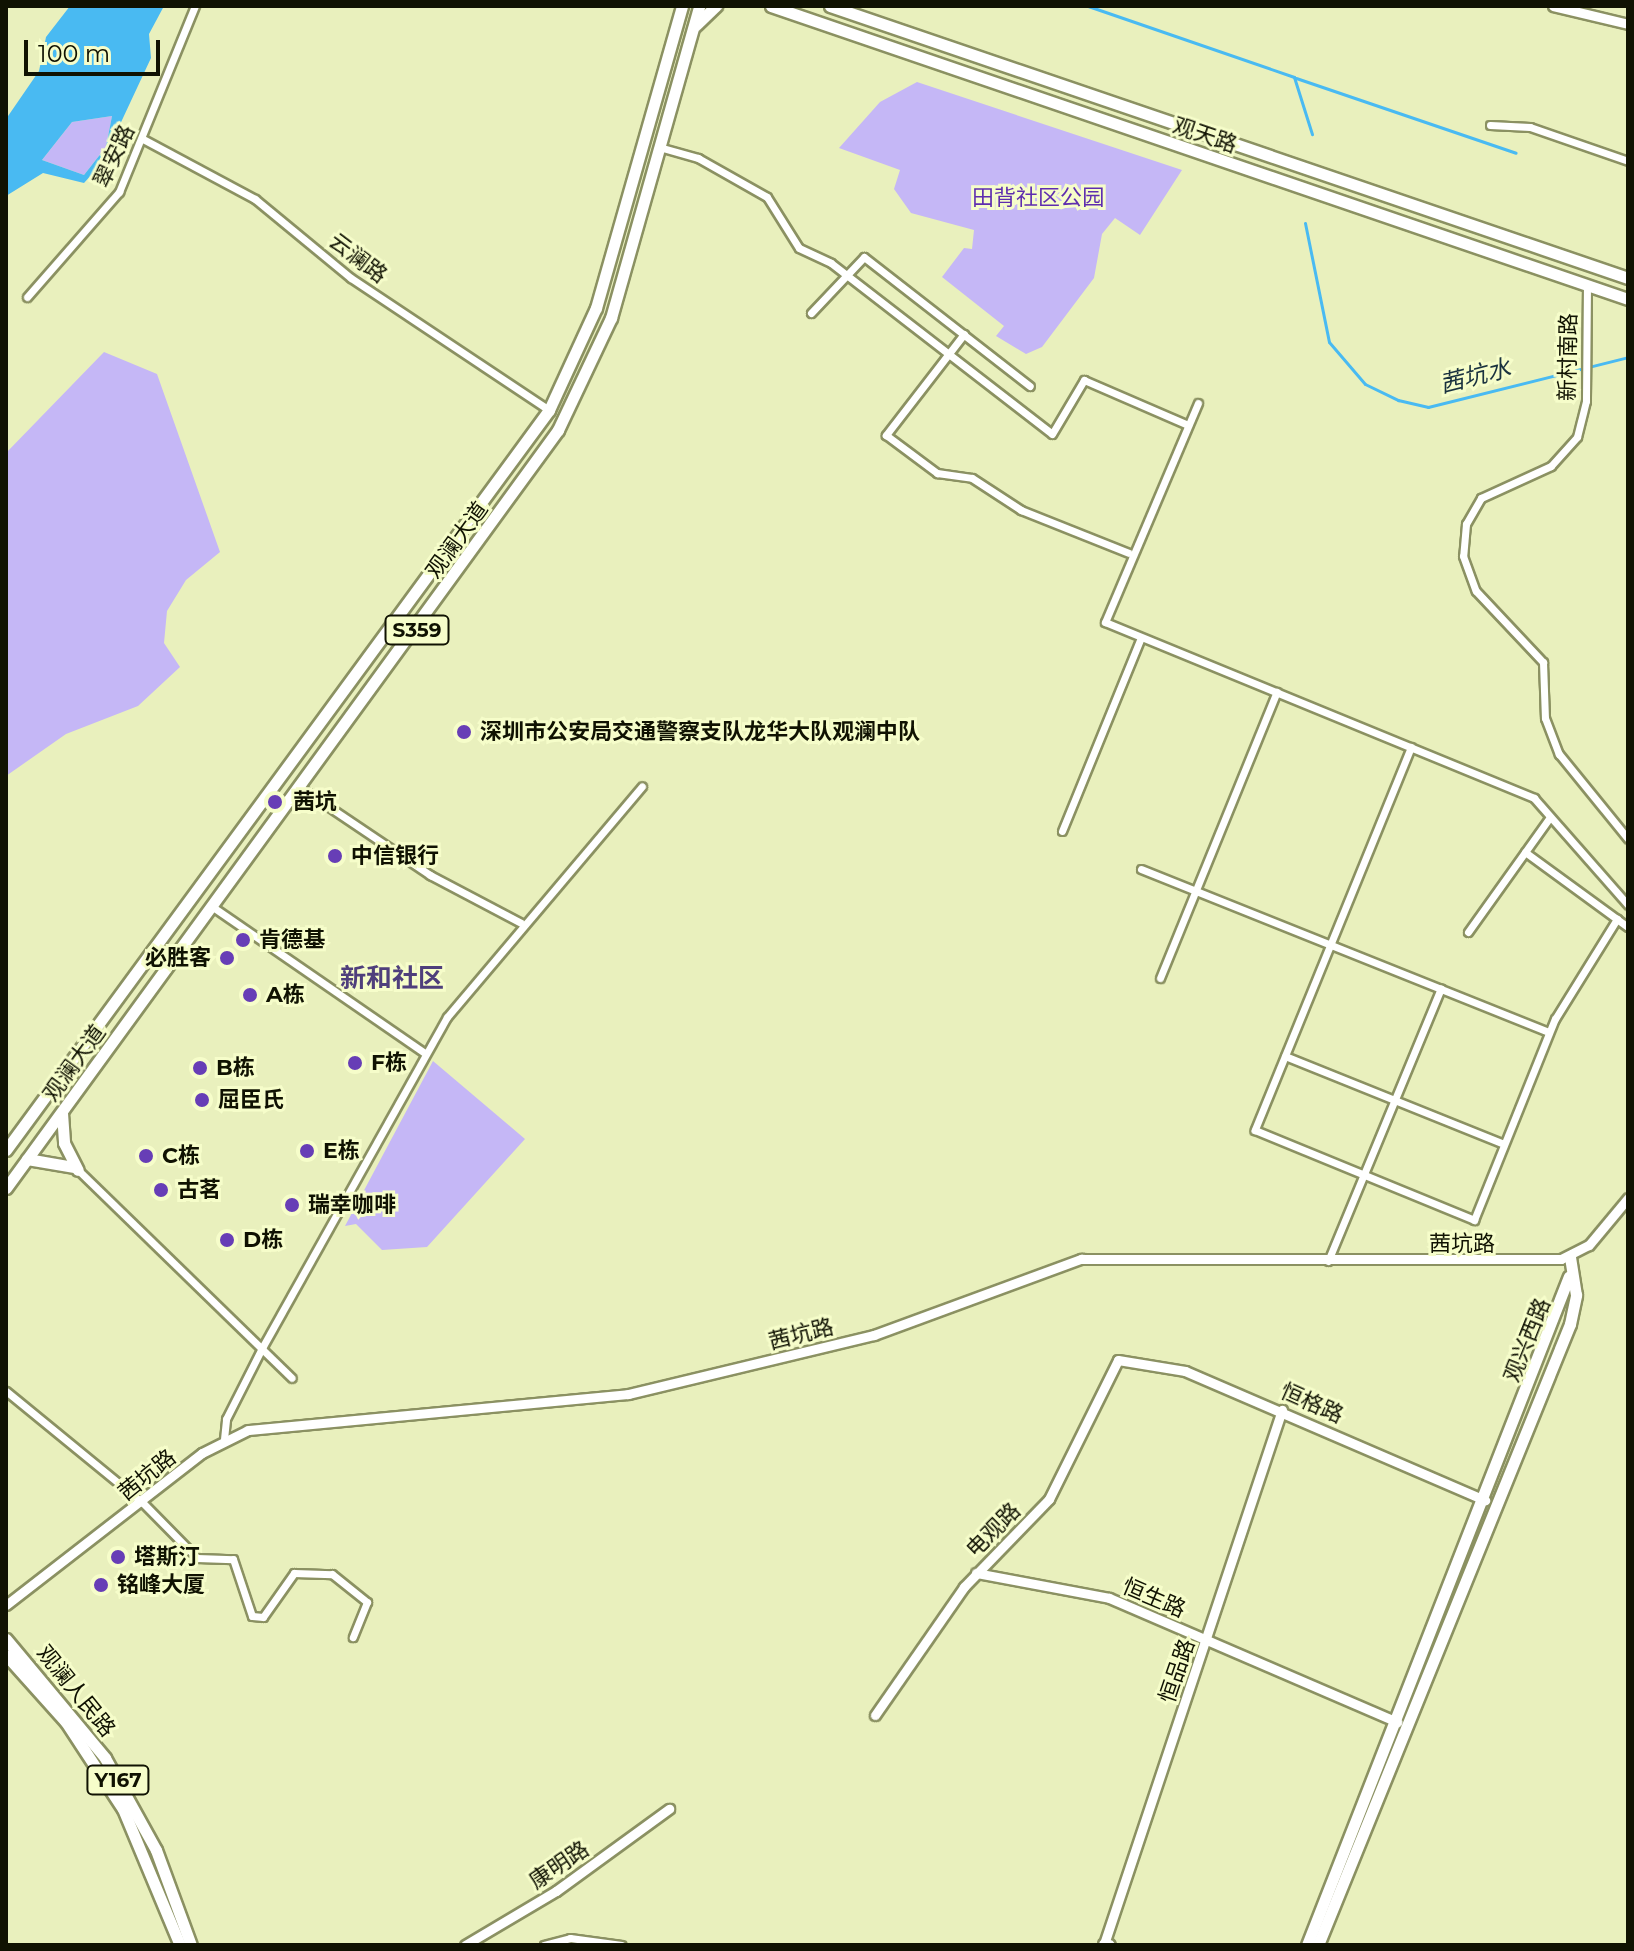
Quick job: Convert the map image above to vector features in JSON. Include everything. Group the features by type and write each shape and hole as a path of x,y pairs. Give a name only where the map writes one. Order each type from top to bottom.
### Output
{"main road":[{"name":"观澜大道","path":"6,1150 549,410 596,308 680,6"},
{"name":"观澜大道","path":"6,1188 301,788 558,430 611,318 699,6"},
{"path":"691,32 716,6"},
{"name":"观天路","path":"771,6 841,33 1628,299"},
{"name":"观天路","path":"830,6 1628,278"},
{"path":"841,33 847,12"},
{"path":"62,1113 64,1143 78,1170"},
{"path":"27,1159 78,1170"},
{"name":"观兴西路","path":"1307,1945 1565,1299 1570,1256"},
{"name":"观兴西路","path":"1318,1945 1570,1324 1576,1295 1570,1256"},
{"name":"观澜人民路","path":"6,1639 75,1716 133,1804 191,1945"},
{"name":"观澜人民路","path":"6,1655 66,1722 123,1809 180,1945"}],"street":[{"name":"翠安路","path":"27,297 104,215 143,139 195,6"},
{"path":"1553,6 1628,24"},
{"path":"1490,125 1530,127 1628,161"},
{"name":"云澜路","path":"143,139 255,199 351,278 549,410"},
{"path":"659,147 751,186 783,217 799,248 845,274 1052,434 1084,380 1188,425"},
{"path":"811,313 864,257 1030,386"},
{"name":"新村南路","path":"1587,284 1583,422 1566,453 1481,498 1466,524 1463,556 1476,591 1543,662 1545,718 1559,754 1628,839"},
{"path":"964,334 886,435 937,473 972,478 1021,510 1129,553"},
{"path":"1198,403 1129,553 1105,622 1534,798 1628,905"},
{"path":"1062,831 1141,637"},
{"path":"1160,978 1277,692"},
{"path":"1411,747 1255,1130 1474,1220 1549,1032 1617,919"},
{"path":"224,1439 226,1419 262,1348 348,1204 425,1053 521,923 642,786"},
{"path":"301,788 430,875 521,923"},
{"path":"1468,932 1550,817"},
{"path":"1525,852 1628,927"},
{"path":"1141,869 1549,1032"},
{"path":"213,907 425,1053"},
{"path":"1328,1261 1441,988"},
{"path":"1285,1056 1504,1144"},
{"path":"78,1170 292,1378"},
{"path":"1570,1256 1606,1229 1628,1198"},
{"name":"茜坑路","path":"6,1605 224,1439 275,1425 628,1394 874,1335 1081,1259 1328,1261 1570,1256"},
{"name":"恒格路","path":"1118,1360 1177,1368 1282,1410 1485,1500"},
{"name":"电观路","path":"875,1715 976,1573 1049,1499 1118,1360"},
{"path":"6,1391 143,1503 197,1558 233,1559 252,1616 263,1617 294,1573 341,1579 368,1609 353,1637"},
{"name":"恒品路","path":"1106,1944 1282,1410"},
{"name":"恒生路","path":"976,1573 1094,1593 1397,1722"},
{"name":"康明路","path":"466,1945 556,1891 669,1809"},
{"path":"544,1945 570,1938 622,1945"}],"green space":[{"name":"田背社区公园","path":"917,82 1182,170 1140,235 1115,218 1102,234 1094,278 1042,347 1026,354 996,336 1004,326 942,277 964,248 972,249 974,230 911,213 894,189 900,170 839,148 880,102"},
{"path":"112,116 106,147 84,175 42,160 72,122"},
{"path":"104,352 157,374 220,552 186,580 167,611 164,643 180,667 138,706 66,734 6,776 6,453"},
{"path":"433,1061 525,1139 427,1247 382,1250 356,1224 345,1226"}],"water":[{"path":"70,6 164,6 149,34 151,58 102,163 84,183 43,173 6,196 6,119 39,71 46,37","holes":["112,116 106,147 84,175 42,160 72,122"]}],"waterway":[{"name":"茜坑水","path":"1088,6 1294,77 1312,134"},
{"path":"1296,78 1516,153"},
{"name":"茜坑水","path":"1305,223 1329,342 1365,384 1398,400 1428,407 1628,357"}],"place":[{"name":"深圳市公安局交通警察支队龙华大队观澜中队","path":"464,732"},
{"name":"茜坑","path":"275,802"},
{"name":"中信银行","path":"335,856"},
{"name":"肯德基","path":"243,940"},
{"name":"必胜客","path":"227,958"},
{"name":"A栋","path":"250,995"},
{"name":"F栋","path":"355,1063"},
{"name":"B栋","path":"200,1068"},
{"name":"屈臣氏","path":"202,1100"},
{"name":"E栋","path":"307,1151"},
{"name":"C栋","path":"146,1156"},
{"name":"古茗","path":"161,1190"},
{"name":"瑞幸咖啡","path":"292,1205"},
{"name":"D栋","path":"227,1240"},
{"name":"塔斯汀","path":"118,1557"},
{"name":"铭峰大厦","path":"101,1585"}],"district":[{"name":"新和社区","path":"392,979"}]}
